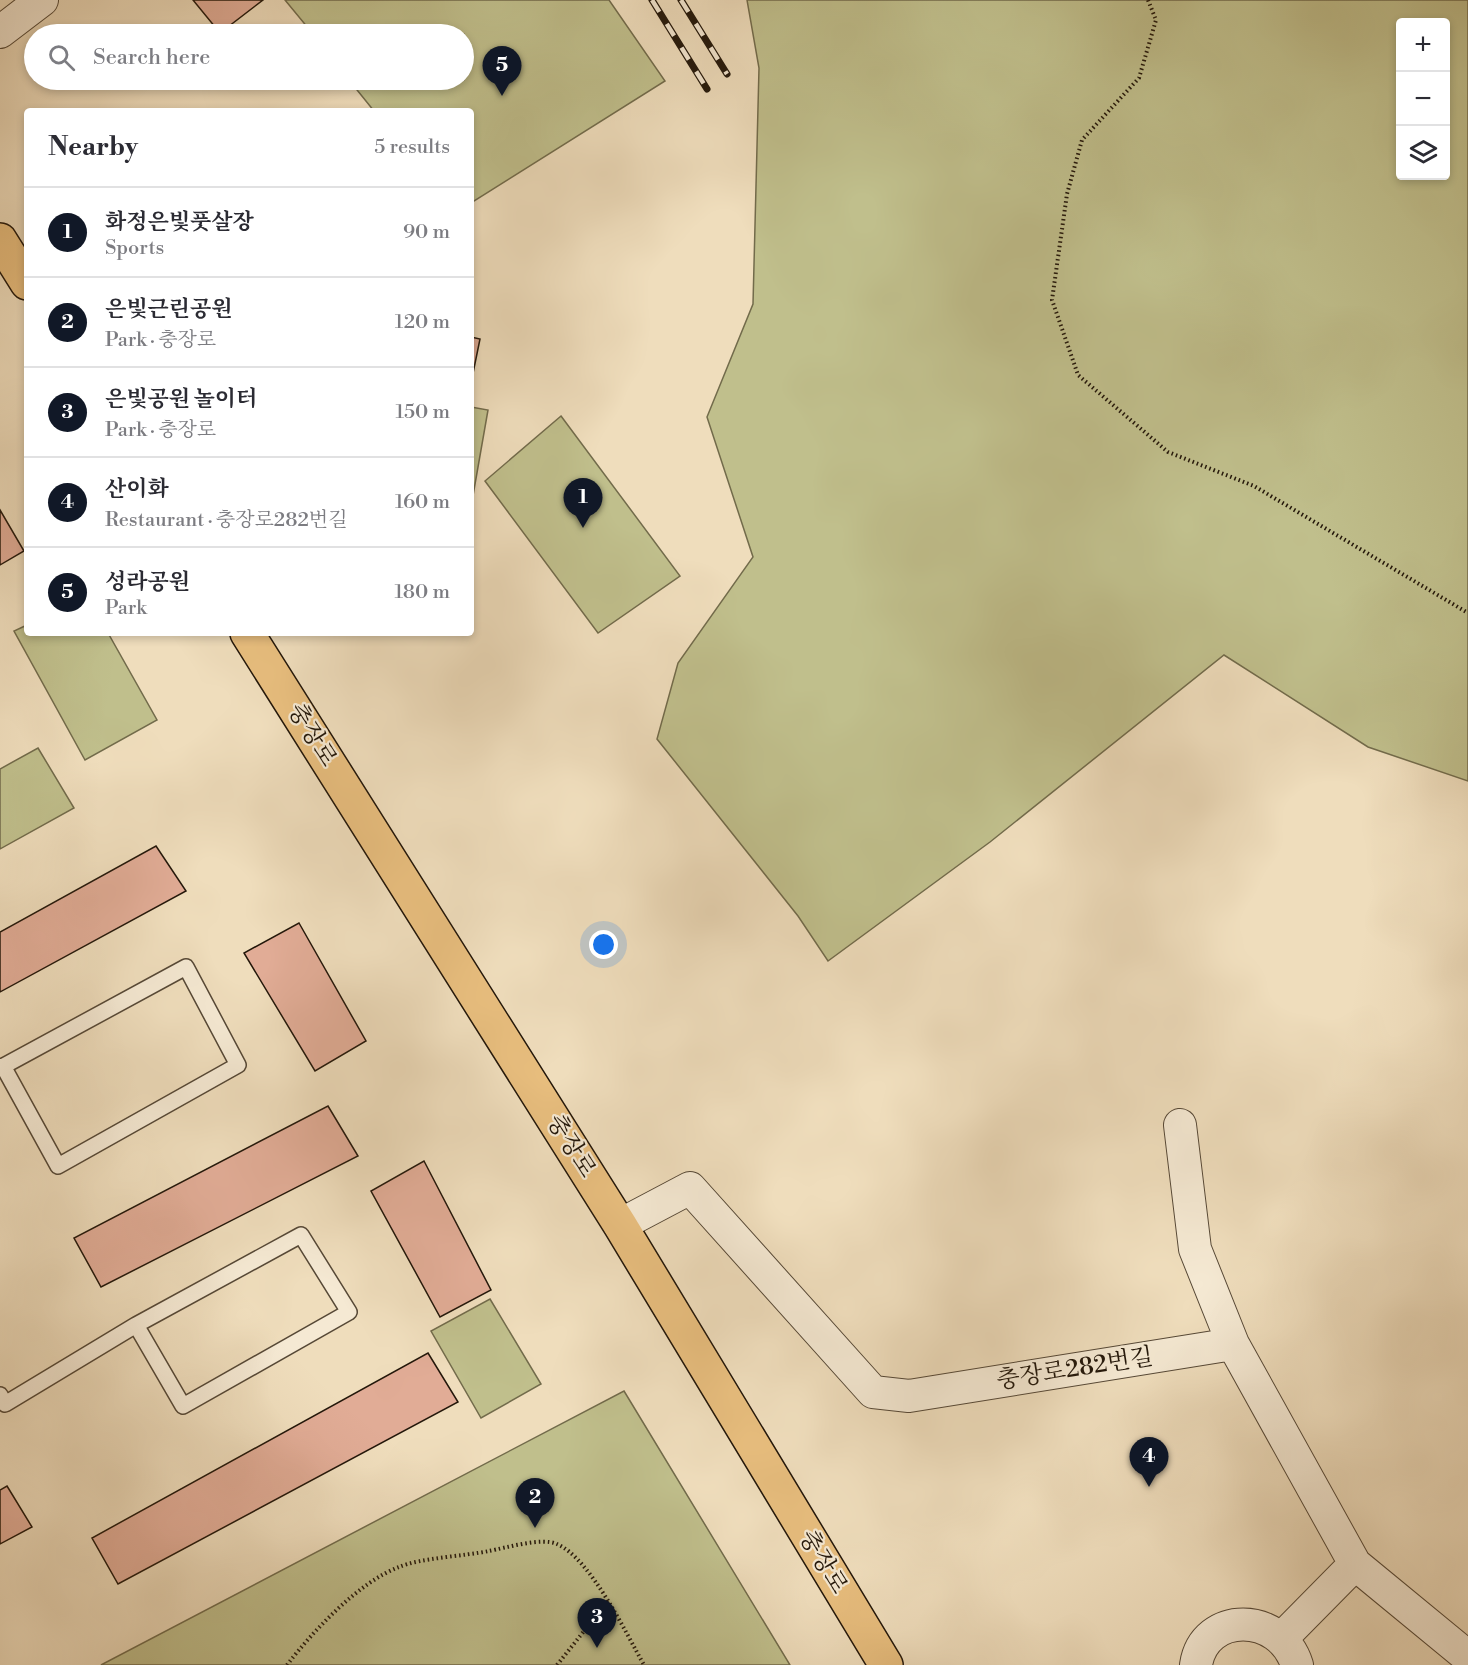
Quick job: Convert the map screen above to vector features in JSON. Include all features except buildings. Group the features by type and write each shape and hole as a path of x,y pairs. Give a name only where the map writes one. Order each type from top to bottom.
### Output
{"main road":[{"path":"0,240 24,278"},
{"name":"충장로","path":"249,636 620,1225 886,1665"}],"street":[{"path":"0,32 42,0"},
{"path":"1180,1125 1195,1249 1233,1344 1355,1564 1468,1657"},
{"name":"충장로282번길","path":"620,1225 690,1188 873,1392 909,1396 1233,1344"},
{"path":"1282,1638 1355,1564"},
{"path":"1196,1665 1204,1645 1217,1632 1233,1626 1251,1624 1268,1628 1282,1638 1293,1652 1297,1665"}],"lane":[{"path":"186,967 238,1065 58,1166 2,1067 186,967"},
{"path":"0,1395 5,1404 136,1325 301,1235 349,1312 183,1406 136,1325"}],"path":[{"path":"1148,0 1156,20 1139,78 1082,140 1067,194 1052,300 1078,375 1168,452 1254,486 1468,613"},
{"path":"287,1665 308,1637 365,1585 400,1566 524,1544 556,1543 577,1559 608,1601 644,1665"},
{"path":"557,1665 608,1601"}],"shaded area":[{"path":"285,0 609,0 665,81 474,201 474,108 372,108 357,90 474,90 474,24 305,24"},
{"path":"747,0 1468,0 1468,781 1368,747 1224,655 990,842 828,961 798,916 657,739 678,663 753,557 707,417 753,304 759,68"},
{"path":"474,408 488,410 474,490"},
{"path":"561,416 680,576 598,633 485,481"},
{"path":"24,626 24,636 110,636 157,720 85,760 14,631"},
{"path":"38,748 74,808 0,849 0,769"},
{"path":"490,1299 541,1384 481,1418 431,1331"},
{"path":"624,1391 790,1665 101,1665"}],"railway":[{"path":"652,0 707,89"},
{"path":"681,0 727,74"}],"place":[{"name":"성라공원","path":"502,96"},
{"name":"화정은빛풋살장","path":"583,528"},
{"name":"산이화","path":"1149,1487"},
{"name":"은빛근린공원","path":"535,1528"},
{"name":"은빛공원 놀이터","path":"597,1648"}]}
